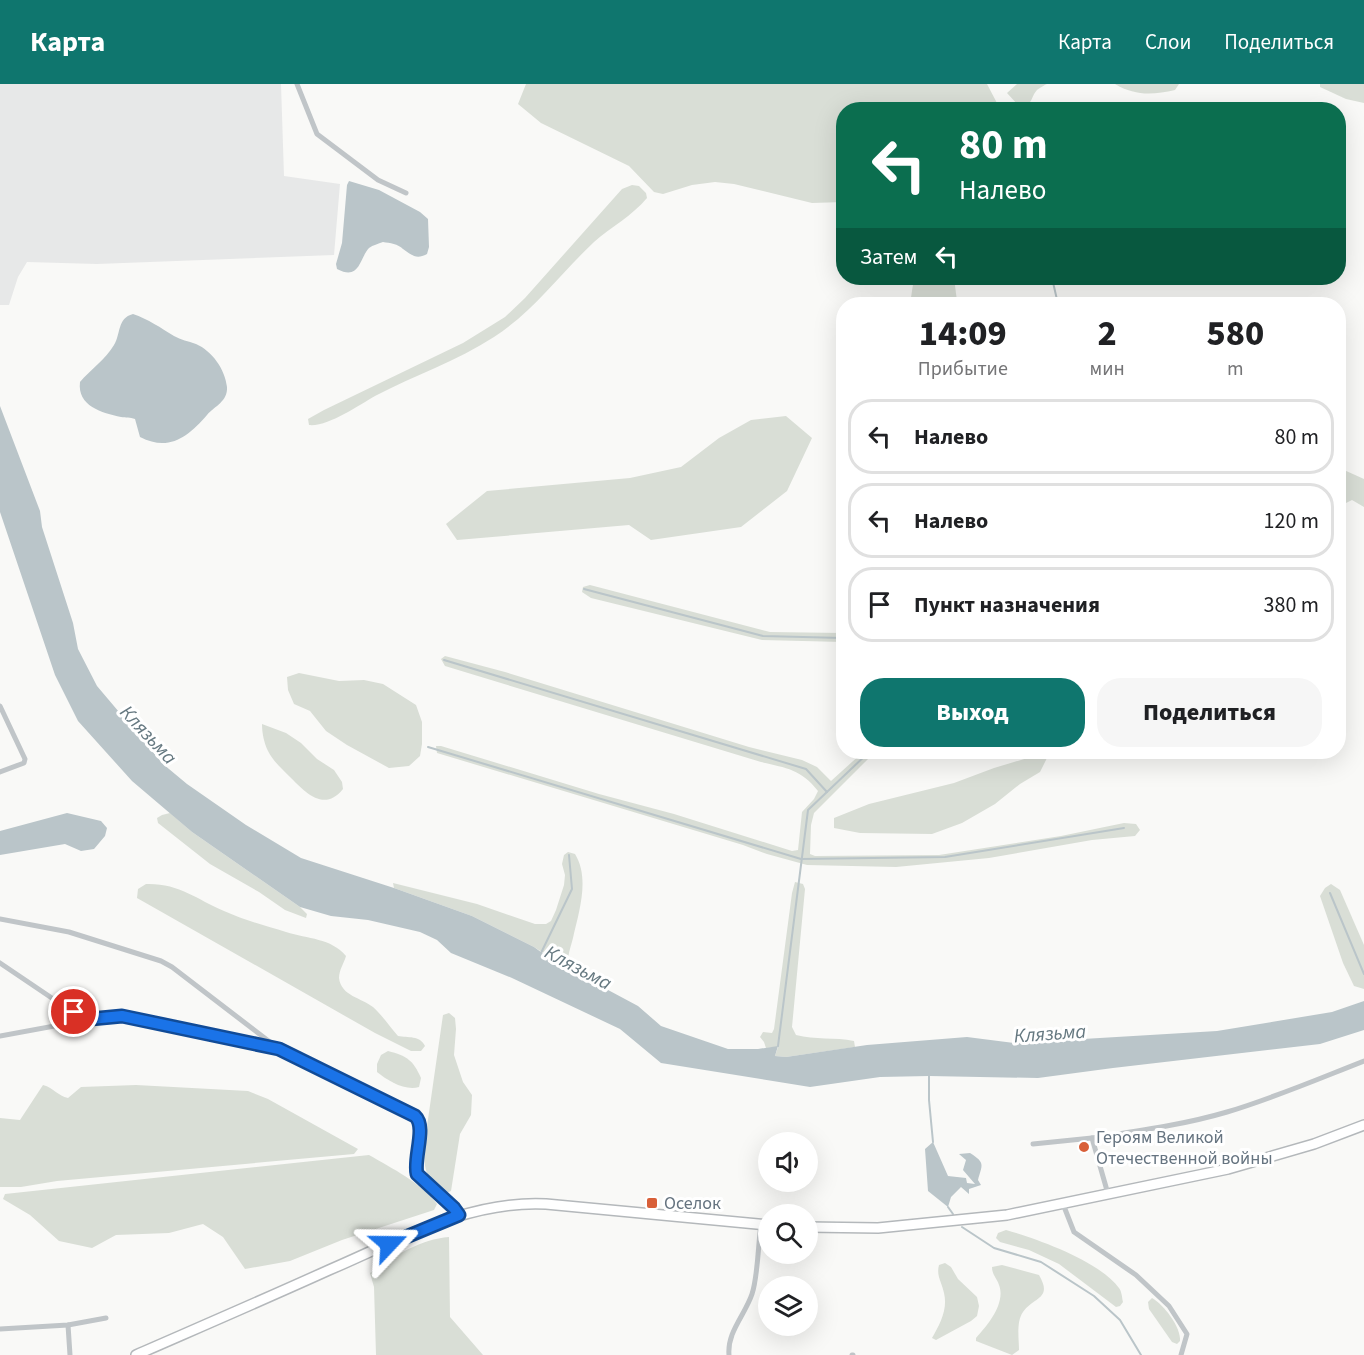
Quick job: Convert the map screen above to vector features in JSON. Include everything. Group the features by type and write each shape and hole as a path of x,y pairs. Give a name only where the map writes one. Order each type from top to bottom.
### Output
{"highway":[{"path":"818,1227 878,1228 1007,1215 1228,1169 1314,1144 1364,1125"},
{"path":"136,1355 459,1215 488,1207 522,1203 546,1204 758,1224"}],"street":[{"path":"297,84 317,134 378,180 406,193"},
{"path":"0,706 25,759 24,763 0,772"},
{"path":"0,919 69,932 161,961 279,1049 418,1120 420,1127 415,1166 417,1174 459,1215"},
{"path":"0,963 74,1012 80,1020"},
{"path":"0,1036 80,1020 122,1016 279,1049"},
{"path":"1033,1144 1146,1130 1226,1112 1289,1092 1364,1061"},
{"path":"1092,1138 1108,1194"},
{"path":"1063,1204 1074,1232 1136,1275 1169,1306 1186,1334 1181,1355"},
{"path":"729,1355 728,1348 732,1332 752,1293 758,1259"},
{"path":"0,1329 68,1324 106,1318"},
{"path":"68,1324 70,1355"}],"shaded area":[{"path":"0,84 281,84 284,176 340,184 334,255 97,264 27,262 18,277 9,305 0,305"},
{"path":"526,84 987,84 996,102 836,102 836,202 812,203 734,184 715,182 692,185 663,194 654,192 629,166 541,123 518,104"},
{"path":"1017,84 1047,84 1037,90 1030,102 1015,102 1007,93"},
{"path":"1115,84 1179,84 1175,90 1152,93 1130,91"},
{"path":"1320,84 1364,84 1364,103 1346,99 1320,87"},
{"path":"349,181 379,190 420,212 428,219 427,254 420,257 414,256 399,246 383,242 369,248 355,271 345,272 337,269"},
{"path":"632,185 639,186 646,193 647,198 594,242 534,304 508,327 465,353 390,388 343,415 325,423 309,425 308,419 324,410 463,343 505,317 525,298 622,189"},
{"path":"913,285 955,285 956,297 911,297"},
{"path":"133,314 202,347 221,367 224,374 227,392 223,400 193,430 177,440 160,443 140,437 135,419 99,410 92,407 82,397 80,382 111,350 124,319"},
{"path":"0,406 40,511 42,527 73,623 78,649 97,686 163,764 187,784 246,825 301,858 472,916 534,947 552,960 638,1006 661,1026 728,1049 778,1046 775,1056 786,1057 867,1045 967,1037 1014,1043 1217,1031 1332,1012 1364,1001 1364,1030 1320,1044 1038,1078 880,1077 810,1087 661,1063 620,1029 512,978 451,953 437,940 420,932 368,920 331,916 300,907 192,832 132,781 78,721 55,675 0,512"},
{"path":"786,416 812,438 787,491 741,527 651,540 629,525 457,540 446,524 487,491 630,478 681,467 719,438 751,420"},
{"path":"1346,471 1364,479 1364,507 1352,500 1346,503"},
{"path":"590,585 770,632 836,633 836,642 762,640 591,598 582,592 583,587"},
{"path":"445,656 505,672 749,747 802,760 817,767 831,781 855,759 868,759 814,813 811,825 810,854 815,856 939,855 1061,836 1124,823 1136,824 1140,830 1135,836 1092,840 989,858 896,867 807,865 437,753 436,746 441,746 792,851 798,850 802,812 818,791 805,778 792,770 445,666 441,659"},
{"path":"299,673 339,681 364,680 383,684 416,705 422,722 420,756 409,766 389,768 326,731 310,711 294,704 288,690 287,677"},
{"path":"262,724 286,733 301,743 317,759 334,770 342,782 343,789 336,796 322,800 308,793 270,755 264,741"},
{"path":"1024,759 1046,759 1040,772 1020,784 995,804 962,823 932,834 860,833 834,828 834,818 869,804 954,783"},
{"path":"67,813 101,821 107,828 105,836 94,849 81,851 65,844 0,855 0,831"},
{"path":"170,813 192,832 300,907 307,914 306,918 285,910 210,864 158,823 157,818"},
{"path":"568,852 575,854 583,884 569,954 570,970 534,947 472,916 394,888 393,883 477,904 535,924 546,924 551,921 564,885 565,875 562,864 564,855"},
{"path":"795,882 803,884 805,889 792,1027 796,1035 854,1041 855,1047 786,1057 775,1056 778,1047 766,1048 760,1037 763,1032 772,1033 774,1029"},
{"path":"146,884 158,884 178,889 239,917 326,942 340,950 346,956 339,978 344,989 373,1007 398,1036 420,1040 425,1046 421,1051 411,1051 375,1033 137,898 138,889"},
{"path":"1331,884 1340,890 1364,945 1364,989 1354,986 1343,963 1320,896"},
{"path":"449,1013 455,1018 454,1055 463,1082 472,1095 471,1115 460,1134 451,1191 444,1194 427,1174 424,1147 443,1015"},
{"path":"388,1051 405,1057 412,1063 421,1078 419,1087 402,1086 391,1082 377,1072 377,1064 381,1055"},
{"path":"43,1085 68,1098 81,1087 136,1085 248,1091 268,1099 358,1149 354,1154 57,1181 21,1187 0,1187 0,1118 20,1120"},
{"path":"933,1142 948,1176 966,1178 967,1183 975,1184 963,1170 966,1160 959,1154 970,1153 981,1162 978,1180 981,1185 969,1189 969,1194 961,1187 951,1197 948,1207 928,1191 925,1149"},
{"path":"369,1155 406,1176 423,1189 437,1204 434,1210 342,1240 290,1261 245,1269 223,1237 203,1224 169,1233 116,1235 92,1248 59,1241 30,1215 3,1199 5,1194"},
{"path":"1006,1230 1051,1245 1083,1260 1110,1278 1119,1288 1123,1302 1116,1307 1059,1264 1029,1250 1000,1242 996,1238 998,1233"},
{"path":"449,1237 450,1317 483,1355 376,1355 374,1287 370,1273 397,1255 418,1245"},
{"path":"945,1263 977,1297 979,1306 977,1316 971,1321 936,1340 932,1338 945,1305 938,1269 939,1265"},
{"path":"1002,1265 1039,1275 1044,1289 1040,1297 1027,1307 1021,1316 1018,1331 1019,1350 1012,1355 976,1341 998,1306 1001,1292 992,1267"},
{"path":"1152,1298 1175,1323 1180,1335 1180,1341 1177,1344 1172,1342 1149,1309 1148,1302"}],"waterway":[{"path":"1054,285 1056,297"},
{"path":"584,589 763,636 836,638"},
{"path":"444,660 806,769 827,792"},
{"path":"428,747 801,859 945,857 1124,828"},
{"path":"778,1046 808,810 862,759"},
{"name":"Клязьма","path":"541,953 572,889 569,855"},
{"path":"1330,893 1364,974"},
{"path":"929,1074 933,1142"},
{"path":"948,1207 953,1214"},
{"path":"962,1227 994,1248 1041,1262 1094,1296 1120,1320 1141,1355"}],"place":[{"name":"Героям Великой Отечественной войны","path":"1084,1147"},
{"name":"Оселок","path":"652,1203"}],"route":[{"path":"74,1012 80,1020 122,1016 279,1049 415,1116 420,1127 415,1166 417,1174 459,1215 389,1244"}]}
